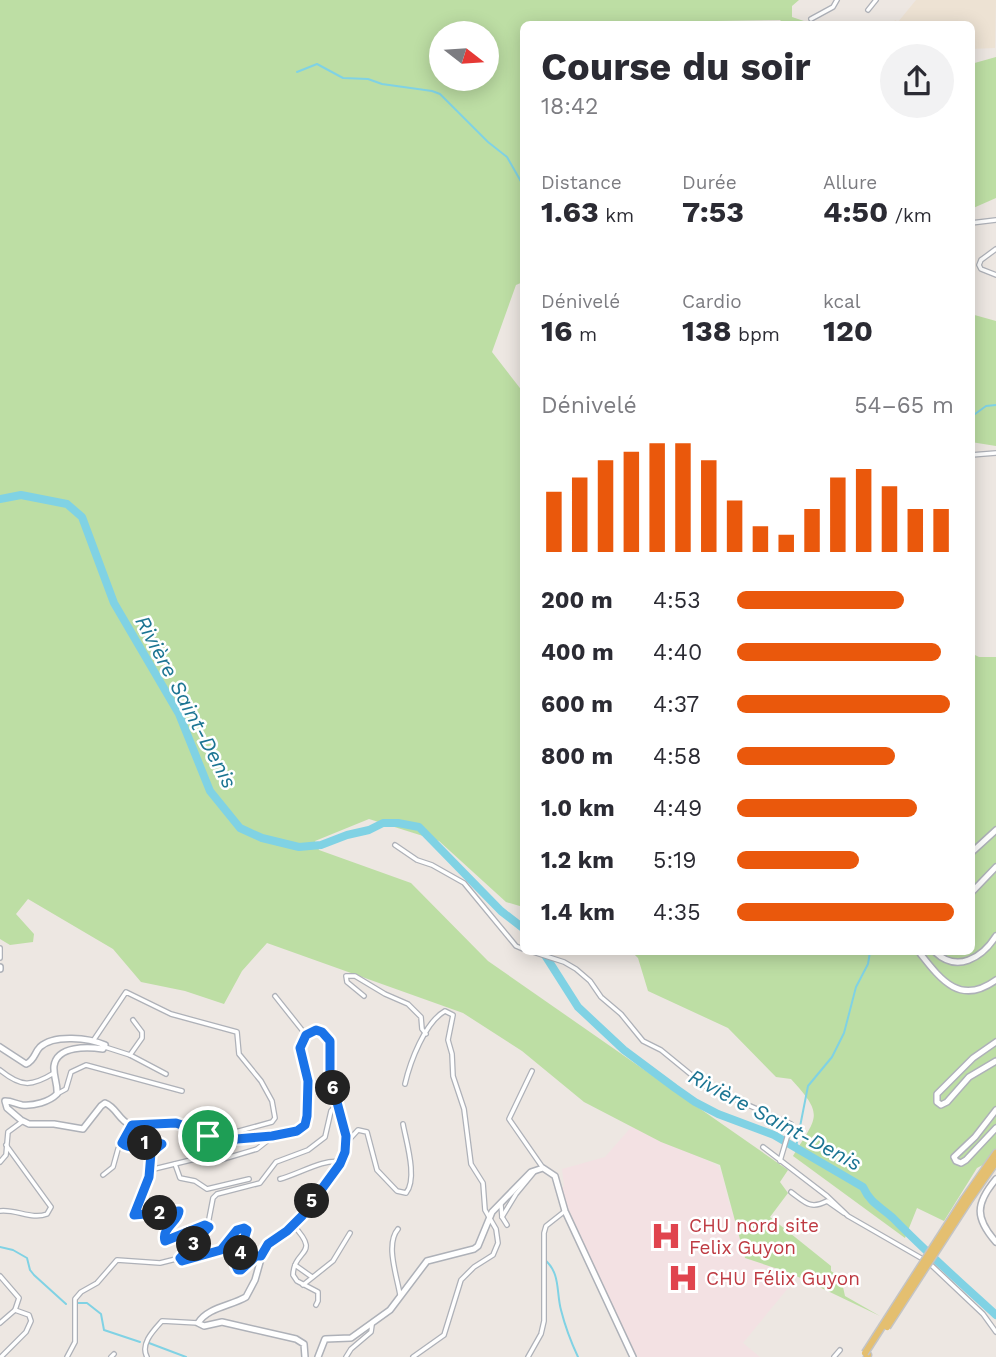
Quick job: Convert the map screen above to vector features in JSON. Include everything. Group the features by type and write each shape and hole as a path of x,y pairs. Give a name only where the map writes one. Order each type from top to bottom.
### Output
{"main road":[{"path":"975,849 996,830"},
{"path":"975,889 996,867"},
{"path":"939,955 947,961 963,963 979,956 996,936"},
{"path":"921,955 940,978 958,989 976,990 996,980"},
{"path":"105,1047 76,1048 62,1055 54,1065 57,1094 48,1101 19,1105 10,1100 2,1105 23,1121 83,1129 105,1103 112,1107 123,1121 132,1125 170,1122 225,1140 272,1136 297,1131 306,1120 308,1081 300,1048 306,1035 316,1030 322,1032 330,1041 330,1076 346,1143 340,1164 293,1225 268,1244 246,1297 220,1307 202,1317 198,1323 204,1326 228,1323 296,1339 304,1344 305,1357"},
{"path":"0,1047 26,1064 32,1061 39,1048 69,1039 93,1041 102,1043 105,1047"},
{"path":"996,1042 973,1058 937,1094 937,1102 941,1105 947,1102 969,1077 996,1061"},
{"path":"996,1110 975,1137 956,1153 956,1161 961,1163 966,1160 996,1128"},
{"path":"865,1355 996,1153"},
{"path":"966,1201 996,1162"},
{"path":"318,1357 325,1339 351,1338 390,1310 427,1261 470,1251 478,1246 489,1216 539,1169 555,1176 565,1211 633,1357"},
{"path":"996,1179 979,1208 982,1224 996,1242"}],"street":[{"path":"811,19 833,7 837,0"},
{"path":"868,10 876,0"},
{"path":"975,223 996,220"},
{"path":"996,249 981,260 979,265 981,269 996,275"},
{"path":"975,455 996,453"},
{"path":"395,845 417,860 432,865 464,883 520,948"},
{"path":"0,948 0,958"},
{"path":"543,955 564,962 590,981 601,997 621,1014 643,1041 661,1049 705,1086 789,1123 792,1126 780,1160"},
{"path":"364,996 346,982 346,976 355,976 408,1004 421,1017 422,1029 426,1034"},
{"path":"93,1041 121,996 128,991 171,1014 237,1032 239,1054 261,1081 272,1101 275,1118 268,1123 232,1133 212,1132 208,1136"},
{"path":"275,996 306,1035"},
{"path":"405,1084 411,1061 426,1034 440,1014 445,1011 453,1015 448,1040 453,1076 464,1109 471,1164 483,1184 484,1203 496,1229 498,1243 496,1250 461,1280 444,1335 413,1357"},
{"path":"130,1055 142,1038 141,1028 134,1020"},
{"path":"105,1047 130,1055 166,1074"},
{"path":"57,1094 66,1088 71,1072 86,1065 182,1091"},
{"path":"0,1070 22,1084 40,1082 55,1073"},
{"path":"502,1217 516,1194 539,1169 509,1119 532,1071"},
{"path":"66,1357 75,1342 75,1299 81,1292 97,1283 113,1263 122,1258 150,1263 180,1258 208,1230 212,1198 260,1183 276,1162 308,1150 325,1137 331,1111 338,1104"},
{"path":"0,1163 6,1155 8,1132 23,1121"},
{"path":"346,1143 358,1130 367,1132 379,1173 397,1191 407,1193 411,1186 411,1171 403,1124"},
{"path":"103,1175 113,1167 132,1125"},
{"path":"150,1170 195,1159 215,1161 230,1157 257,1149 272,1136"},
{"path":"122,1143 132,1148 144,1143 161,1142 161,1147 151,1153 150,1170 134,1215 179,1211 179,1216 165,1233 165,1241 208,1225"},
{"path":"0,1211 10,1210 37,1216 47,1213 51,1207 6,1145"},
{"path":"763,1147 846,1214"},
{"path":"280,1179 335,1160 340,1164"},
{"path":"175,1164 180,1178 195,1181 206,1189 249,1179"},
{"path":"791,1192 809,1205 817,1206 827,1201 928,1262 983,1314 996,1332"},
{"path":"501,1203 502,1217 507,1226"},
{"path":"528,1357 541,1334 544,1321 544,1233 547,1226 565,1211"},
{"path":"293,1225 307,1244 304,1254 295,1265 293,1275 318,1292 316,1305"},
{"path":"180,1258 185,1261 221,1250 237,1230 242,1228 246,1229 247,1234 236,1266 238,1270 244,1268 256,1256 261,1256"},
{"path":"398,1229 393,1235 392,1245 401,1297"},
{"path":"303,1284 332,1261 351,1233"},
{"path":"295,1265 312,1277"},
{"path":"0,1276 19,1298 15,1310 0,1323"},
{"path":"1,1357 26,1332 31,1321 29,1315 15,1310"},
{"path":"147,1357 145,1343 162,1321 198,1323"},
{"path":"346,1357 351,1349 371,1332 371,1324"},
{"path":"834,1357 840,1350"}],"shaded area":[{"path":"916,0 996,0 995,48 975,49 975,21 899,21"},
{"name":"CHU Félix Guyon","path":"633,1125 716,1165 722,1173 729,1204 765,1254 798,1276 743,1343 760,1357 638,1357 631,1346 567,1206 562,1188 562,1169 605,1157"}],"green space":[{"path":"0,0 799,0 792,6 792,17 804,21 520,21 520,283 516,285 492,352 520,388 520,906 506,902 439,841 369,819 315,841 319,850 411,883 488,961 788,1170 780,1182 788,1193 770,1217 831,1266 831,1271 841,1278 845,1296 880,1316 790,1273 745,1258 720,1165 661,1142 584,1102 522,1051 463,1013 267,943 242,971 224,1004 185,991 141,982 113,949 28,899 16,914 34,934 33,942 10,945 0,939"},
{"path":"996,57 996,198 975,207 975,63"},
{"path":"975,315 996,321 996,446 975,443"},
{"path":"975,655 996,657 996,1158 977,1168 944,1221 917,1208 905,1238 793,1156 808,1132 814,1116 813,1109 802,1091 791,1079 776,1077 728,1028 648,991 635,955 975,955"}],"waterway":[{"path":"297,72 317,64 343,78 368,79 440,94 507,157 520,180"},
{"path":"975,414 986,406 996,405"},
{"name":"Rivière Saint-Denis","path":"0,499 21,495 67,504 82,517 114,603 179,714 210,791 240,828 262,838 299,847 321,845 383,823 419,827 501,911 520,926"},
{"name":"Rivière Saint-Denis","path":"545,955 578,1007 624,1050 695,1102 718,1114 774,1135 863,1187 873,1201 996,1315"},
{"path":"796,1147 808,1086 832,1057 844,1033 856,987 868,964 870,955"},
{"path":"0,1247 13,1250 27,1258 34,1275 66,1304"},
{"path":"544,1259 556,1277 563,1316 578,1357"},
{"path":"78,1303 87,1303 101,1314 104,1330 140,1342"},
{"path":"149,1343 186,1357"}],"place":[{"name":"CHU nord site Felix Guyon","path":"666,1236"},
{"name":"CHU Félix Guyon","path":"683,1278"}],"route":[{"path":"316,1030 327,1036 331,1048 330,1076 346,1136 344,1156 298,1220 268,1244 261,1256 256,1256 241,1270 236,1266 247,1237 246,1229 237,1230 221,1250 182,1261 180,1258 208,1230 208,1225 165,1241 165,1233 179,1216 179,1211 134,1215 149,1177 151,1153 162,1144 158,1141 126,1147 122,1143 132,1125 170,1122 208,1136 219,1140 239,1139 293,1133 301,1129 305,1125 309,1095 307,1071 300,1048 310,1031 316,1030"}]}
